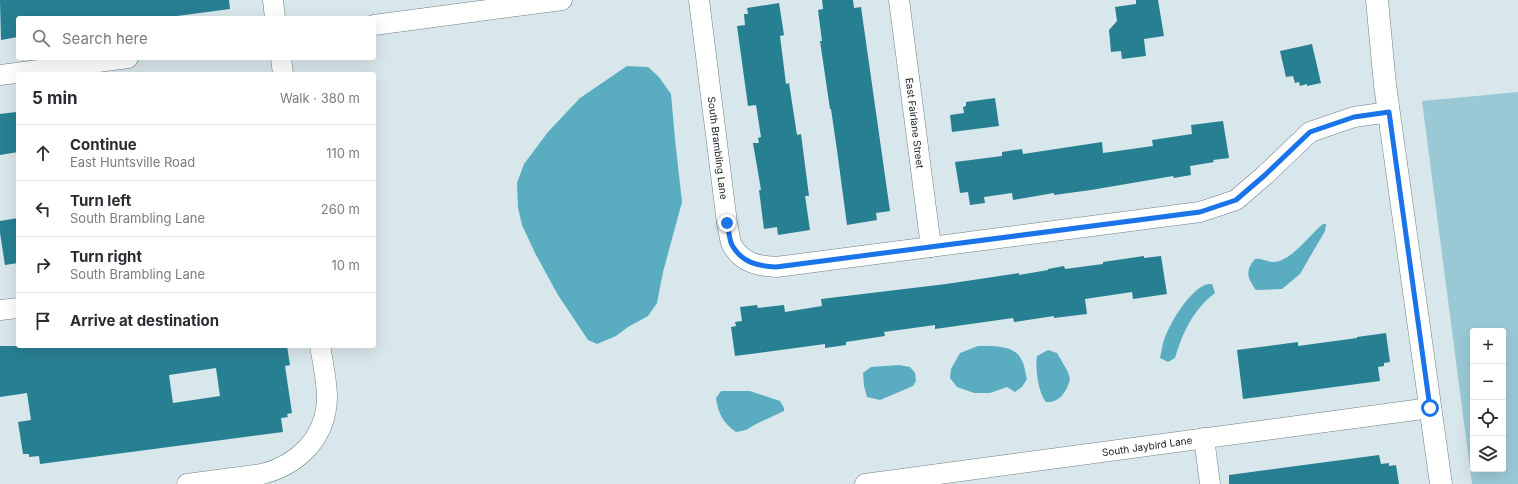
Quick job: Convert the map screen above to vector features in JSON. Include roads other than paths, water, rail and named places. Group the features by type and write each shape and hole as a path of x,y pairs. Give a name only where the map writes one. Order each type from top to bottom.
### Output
{"main road":[{"path":"1377,0 1389,112 1441,484"}],"street":[{"path":"273,0 275,16"},
{"path":"376,25 562,0"},
{"name":"South Brambling Lane","path":"699,0 727,223 732,245 743,258 758,266 776,267 1200,212 1236,200 1265,175 1310,132 1354,117 1389,112"},
{"name":"East Fairlane Street","path":"898,0 931,247"},
{"path":"23,72 113,60"},
{"path":"281,60 283,72"},
{"path":"0,75 16,73"},
{"path":"0,310 16,308"},
{"path":"187,484 262,474 284,467 303,454 317,434 325,411 326,386 320,348"},
{"name":"South Jaybird Lane","path":"865,484 1430,408"},
{"path":"1204,438 1210,484"}]}
